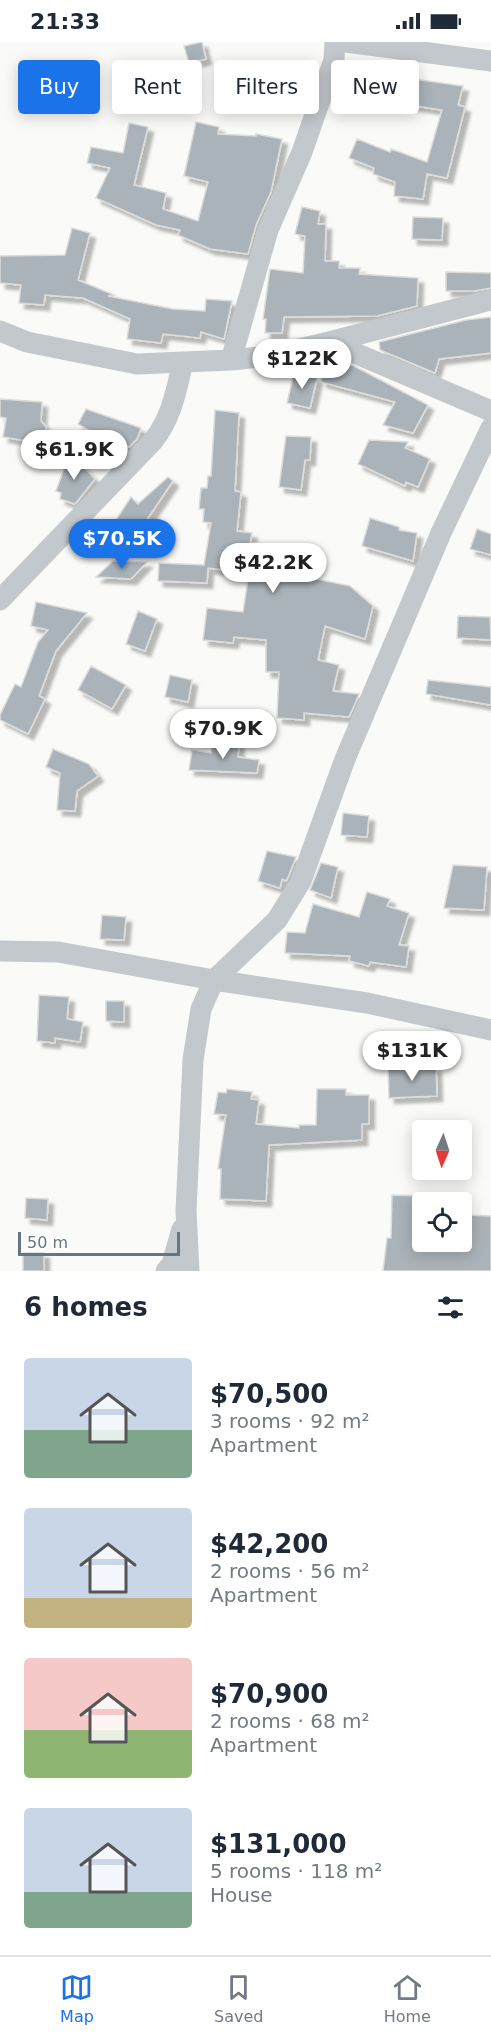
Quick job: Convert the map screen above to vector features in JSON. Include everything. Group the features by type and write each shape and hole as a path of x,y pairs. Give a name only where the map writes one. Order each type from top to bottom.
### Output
{"street":[{"path":"231,360 268,230 302,152 334,60 335,42"},
{"path":"346,42 491,61"},
{"path":"0,331 27,342 136,364 231,360 268,356 329,342 491,300"},
{"path":"329,342 491,411"},
{"path":"0,600 166,425 173,408 183,362"},
{"path":"189,1271 186,1211 193,1060 201,1009 214,980 277,920 301,880 345,759 441,533 491,428"},
{"path":"0,951 58,952 367,1004 491,1030"},
{"path":"166,1271 172,1264 186,1211"}],"building":[{"path":"202,42 206,59 188,60 184,46"},
{"path":"419,80 463,86 458,105 465,107 447,178 427,174 423,199 394,196 395,182 373,174 374,168 349,158 357,139 390,152 391,149 427,162 442,110 419,106"},
{"path":"196,122 219,127 218,134 256,136 256,134 282,139 271,192 256,225 248,254 210,249 178,235 180,230 156,225 96,198 110,168 87,163 91,147 123,153 129,123 148,127 134,185 166,193 163,209 198,221 208,182 184,176"},
{"path":"302,207 320,211 318,224 326,224 325,261 339,261 339,268 360,268 359,274 418,278 417,306 377,316 284,317 282,333 265,333 266,319 263,319 270,269 303,273 305,236 295,234"},
{"path":"413,217 443,218 442,240 412,239"},
{"path":"72,228 90,233 78,280 114,295 108,296 173,309 205,311 206,299 232,301 224,339 201,332 200,338 163,334 161,343 127,339 130,319 83,298 45,295 44,305 19,303 21,285 0,283 0,256 65,255"},
{"path":"446,272 491,273 491,288 474,291 446,291"},
{"path":"491,317 491,353 439,359 435,373 380,350 379,342 466,320"},
{"path":"326,358 354,366 428,405 413,433 383,425 395,402 321,382"},
{"path":"294,373 317,378 310,408 287,403"},
{"path":"0,399 42,402 41,421 46,427 45,444 3,437 6,418 0,417"},
{"path":"86,409 141,428 137,439 129,447 126,446 119,458 80,444 91,432 78,424"},
{"path":"215,410 239,413 235,491 241,492 237,531 252,533 250,543 309,546 307,577 350,586 373,606 365,639 325,626 318,660 339,665 333,691 359,694 349,717 304,713 304,720 277,718 279,672 266,672 266,640 234,637 233,643 203,640 207,608 243,612 249,573 208,568 207,583 158,581 159,563 204,565 211,523 203,522 204,509 199,509 201,488 207,488 208,476 211,476"},
{"path":"286,436 311,437 310,460 305,460 301,490 279,487"},
{"path":"369,440 408,442 405,448 430,459 418,487 406,482 405,486 358,464"},
{"path":"70,452 95,479 75,504 60,499 61,493 56,491"},
{"path":"168,477 173,481 131,543 110,529 131,497 138,504"},
{"path":"370,518 399,527 399,530 417,533 413,561 362,546"},
{"path":"477,529 491,534 491,555 470,549"},
{"path":"113,561 147,562 131,579 96,577"},
{"path":"36,602 87,613 56,651 39,696 45,699 28,734 0,720 0,715 15,684 21,687 38,642 48,630 31,626"},
{"path":"138,611 157,619 145,651 126,644"},
{"path":"458,616 490,617 491,640 457,638"},
{"path":"91,666 126,685 112,709 78,690"},
{"path":"170,675 192,680 188,702 165,697"},
{"path":"428,680 491,687 491,705 426,694"},
{"path":"212,741 239,743 238,757 259,760 257,773 189,770 192,750 211,753"},
{"path":"53,749 89,764 98,776 77,791 75,811 57,810 60,773 46,767"},
{"path":"343,813 369,816 367,837 341,835"},
{"path":"267,851 296,857 286,881 282,879 280,888 258,881"},
{"path":"321,863 338,867 331,898 310,890"},
{"path":"453,865 487,867 484,910 444,908"},
{"path":"367,892 390,899 387,906 409,913 399,945 409,946 406,967 370,962 369,966 349,961 350,956 285,953 287,932 305,933 313,904 359,917"},
{"path":"102,915 126,917 124,940 100,939"},
{"path":"39,995 69,997 67,1019 83,1022 80,1042 55,1038 55,1043 37,1041"},
{"path":"106,1001 124,1001 124,1022 106,1021"},
{"path":"436,1067 437,1096 389,1098 388,1068"},
{"path":"227,1089 252,1092 251,1099 259,1100 256,1124 299,1128 299,1125 316,1125 317,1089 346,1089 346,1095 369,1095 369,1124 362,1124 362,1140 269,1145 266,1201 220,1199 221,1169 218,1169 226,1115 214,1114 218,1092 226,1093"},
{"path":"392,1195 412,1196 412,1252 472,1252 472,1215 491,1216 491,1271 383,1271 387,1238 391,1238"},
{"path":"26,1198 48,1199 47,1220 25,1218"},
{"path":"23,1253 44,1253 44,1271 23,1271"}]}
